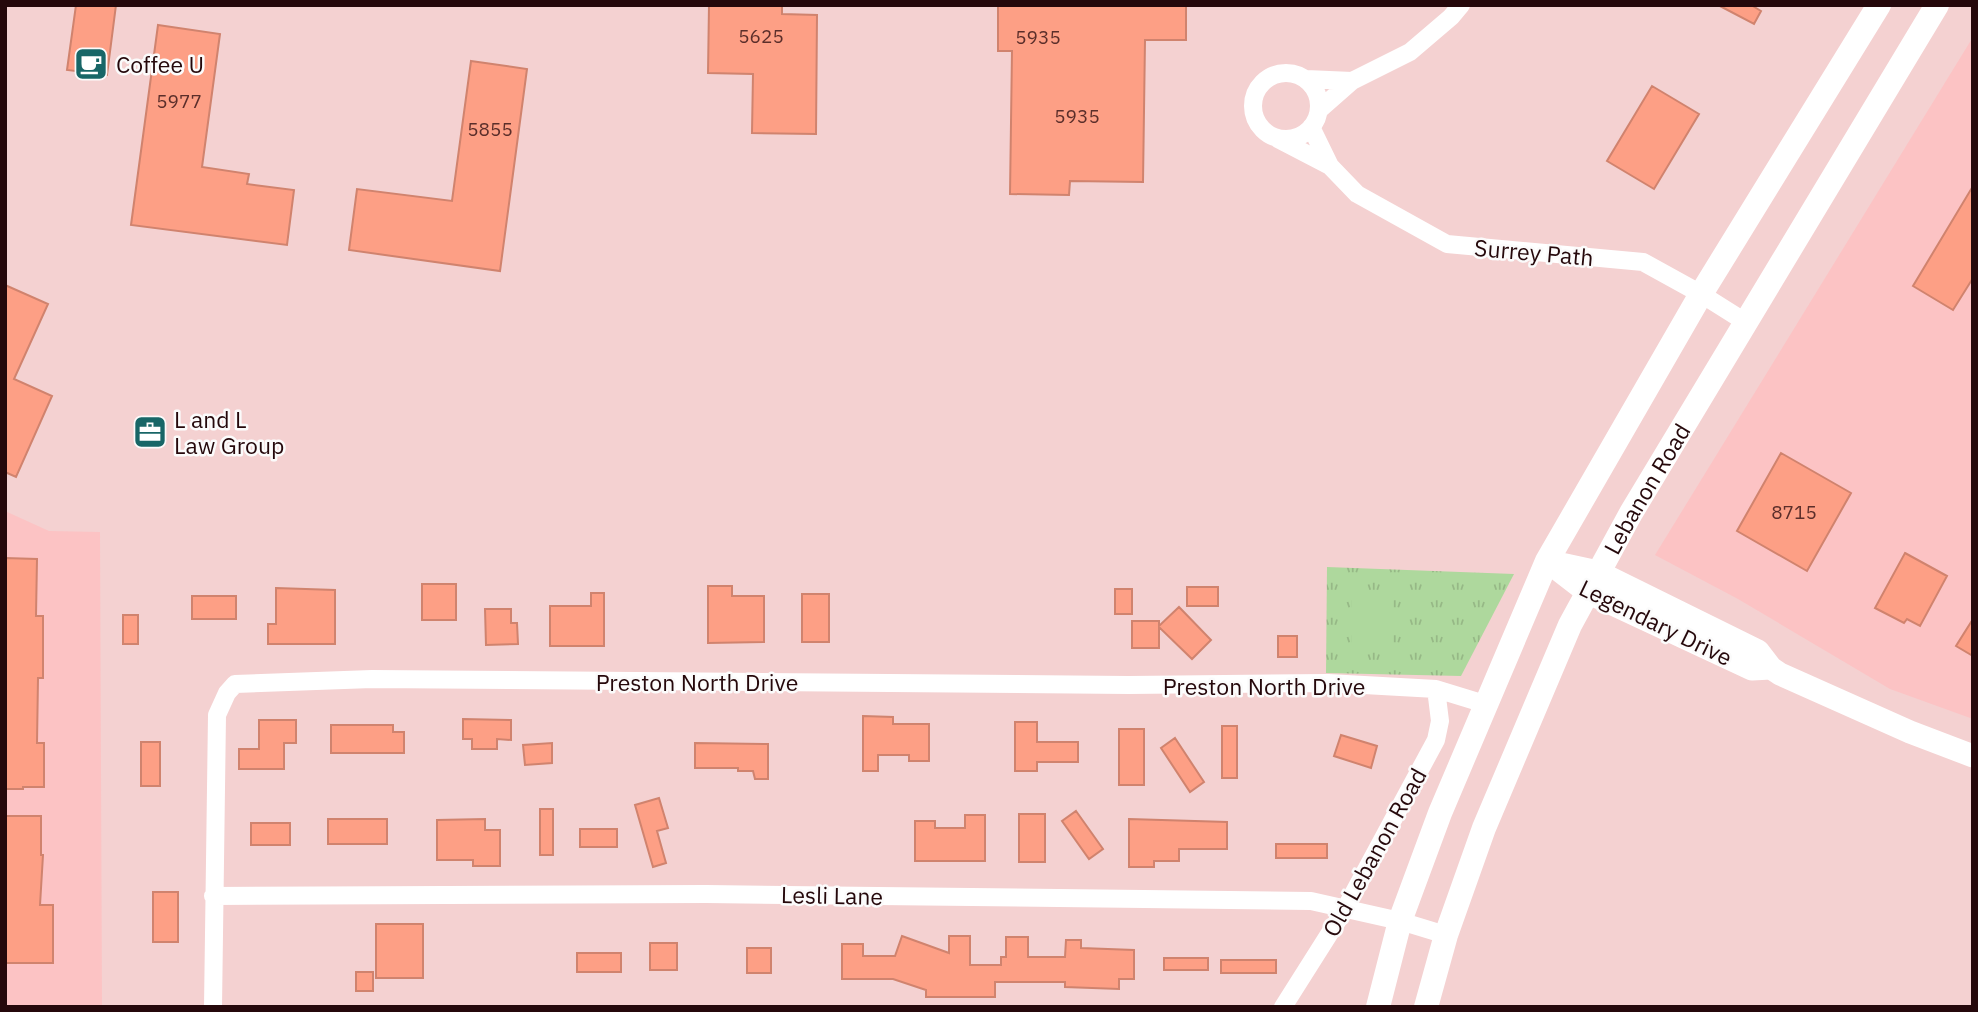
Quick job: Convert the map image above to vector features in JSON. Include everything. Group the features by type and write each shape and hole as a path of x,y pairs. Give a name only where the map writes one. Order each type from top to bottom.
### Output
{"main road":[{"path":"1378,1007 1400,921 1440,813 1547,561 1702,294 1879,5"},
{"name":"Lebanon Road","path":"1426,1007 1446,935 1483,828 1533,710 1593,582 1631,513 1937,5"}],"street":[{"name":"Surrey Path","path":"1329,166 1311,127 1319,110 1352,81 1410,52 1461,5"},
{"name":"Surrey Path","path":"1352,81 1306,79 1292,72 1276,73 1263,80 1254,93 1252,109 1257,124 1266,134 1329,166 1357,194 1447,244 1643,262 1702,294 1747,323"},
{"path":"1306,79 1316,91 1319,110"},
{"path":"1278,139 1292,139 1304,134 1311,127"},
{"name":"Legendary Drive","path":"1547,561 1758,651 1771,668 1910,732 1973,756"},
{"name":"Preston North Drive","path":"214,1007 213,896 217,715 227,692 235,684 372,679 1129,685 1328,683 1436,690 1486,704"},
{"name":"Old Lebanon Road","path":"1283,1007 1345,909 1436,740 1440,721 1436,690"},
{"name":"Lesli Lane","path":"213,896 706,894 1311,901 1400,921 1446,935"}],"shaded area":[{"path":"1973,37 1973,719 1890,689 1738,599 1655,555"},
{"path":"5,511 49,531 100,532 102,1007 5,1007"}],"green space":[{"path":"1327,567 1514,574 1461,676 1326,673"},
{"path":"1352,600 1392,600 1392,646 1352,646"}],"building":[{"path":"76,5 116,5 107,75 67,70"},
{"path":"709,5 782,5 782,14 817,15 816,134 752,133 753,74 708,73"},
{"path":"998,5 1186,5 1186,40 1145,40 1143,182 1070,181 1069,195 1010,194 1012,51 998,51"},
{"path":"1718,5 1751,5 1761,11 1754,24"},
{"path":"158,25 220,34 202,167 249,174 247,184 294,190 287,245 131,225"},
{"path":"471,61 527,69 500,271 349,250 357,189 452,201"},
{"path":"1652,86 1699,114 1654,189 1607,161"},
{"path":"1973,186 1973,278 1953,310 1913,286"},
{"path":"5,285 48,304 14,379 52,396 16,477 5,472"},
{"path":"1781,453 1851,493 1807,571 1737,531"},
{"path":"1905,553 1947,576 1920,626 1907,619 1904,623 1875,608"},
{"path":"5,558 37,559 36,616 43,616 43,678 38,678 37,743 44,743 44,787 5,787"},
{"path":"422,584 456,584 456,620 422,620"},
{"path":"708,586 732,586 732,596 764,596 764,642 708,643"},
{"path":"1187,587 1218,587 1218,606 1187,606"},
{"path":"276,588 335,590 335,644 268,644 268,624 276,624"},
{"path":"1115,589 1132,589 1132,614 1115,614"},
{"path":"591,593 604,593 604,646 550,646 550,606 591,606"},
{"path":"802,594 829,594 829,642 802,642"},
{"path":"192,596 236,596 236,619 192,619"},
{"path":"1179,607 1211,640 1192,659 1159,627 1159,648 1132,648 1132,621 1159,621 1159,626"},
{"path":"485,609 511,609 511,623 517,623 518,644 486,645"},
{"path":"123,615 138,615 138,644 123,644"},
{"path":"1973,619 1973,656 1956,646"},
{"path":"1278,636 1297,636 1297,657 1278,657"},
{"path":"863,716 893,717 893,724 929,724 929,761 909,761 909,755 878,755 878,771 863,771"},
{"path":"463,719 511,720 511,740 497,739 497,749 472,749 472,739 463,739"},
{"path":"259,720 296,720 296,743 284,743 284,769 239,769 239,749 259,749"},
{"path":"1015,722 1037,722 1037,742 1078,742 1078,762 1037,762 1037,771 1015,771"},
{"path":"331,725 393,725 393,732 404,732 404,753 331,753"},
{"path":"1222,726 1237,726 1237,778 1222,778"},
{"path":"1119,729 1144,729 1144,785 1119,785"},
{"path":"1341,735 1377,746 1371,768 1334,756"},
{"path":"1175,738 1204,782 1190,792 1161,748"},
{"path":"141,742 160,742 160,786 141,786"},
{"path":"552,743 552,763 525,765 523,745"},
{"path":"695,743 768,744 768,779 755,779 753,771 738,771 738,768 695,768"},
{"path":"659,798 668,828 657,831 666,863 653,867 635,805"},
{"path":"540,809 553,809 553,855 540,855"},
{"path":"1076,811 1103,849 1089,859 1062,821"},
{"path":"1019,814 1045,814 1045,862 1019,862"},
{"path":"965,815 985,815 985,861 915,861 915,821 935,821 935,828 965,828"},
{"path":"5,816 41,816 43,855 40,905 53,905 53,963 5,963"},
{"path":"328,819 387,819 387,844 328,844"},
{"path":"485,819 485,830 500,830 500,866 473,866 473,860 437,860 437,820"},
{"path":"1129,819 1227,822 1227,849 1179,849 1179,861 1154,861 1154,867 1129,867"},
{"path":"251,823 290,823 290,845 251,845"},
{"path":"580,829 617,829 617,847 580,847"},
{"path":"1276,844 1327,844 1327,858 1276,858"},
{"path":"153,892 178,892 178,942 153,942"},
{"path":"376,924 423,924 423,978 376,978"},
{"path":"902,936 949,953 949,936 970,936 970,965 1001,965 1001,957 1006,957 1006,937 1028,937 1028,957 1065,957 1066,940 1081,940 1081,948 1134,950 1134,979 1119,979 1119,989 1065,987 1065,982 995,982 995,997 926,997 926,990 893,979 842,979 842,944 863,944 863,956 895,956"},
{"path":"650,943 677,943 677,970 650,970"},
{"path":"747,948 771,948 771,973 747,973"},
{"path":"577,953 621,953 621,972 577,972"},
{"path":"1164,958 1208,958 1208,970 1164,970"},
{"path":"1221,960 1276,960 1276,973 1221,973"},
{"path":"356,972 373,972 373,991 356,991"}],"place":[{"name":"Coffee U","path":"91,64"},
{"name":"L and L Law Group","path":"150,432"}]}
